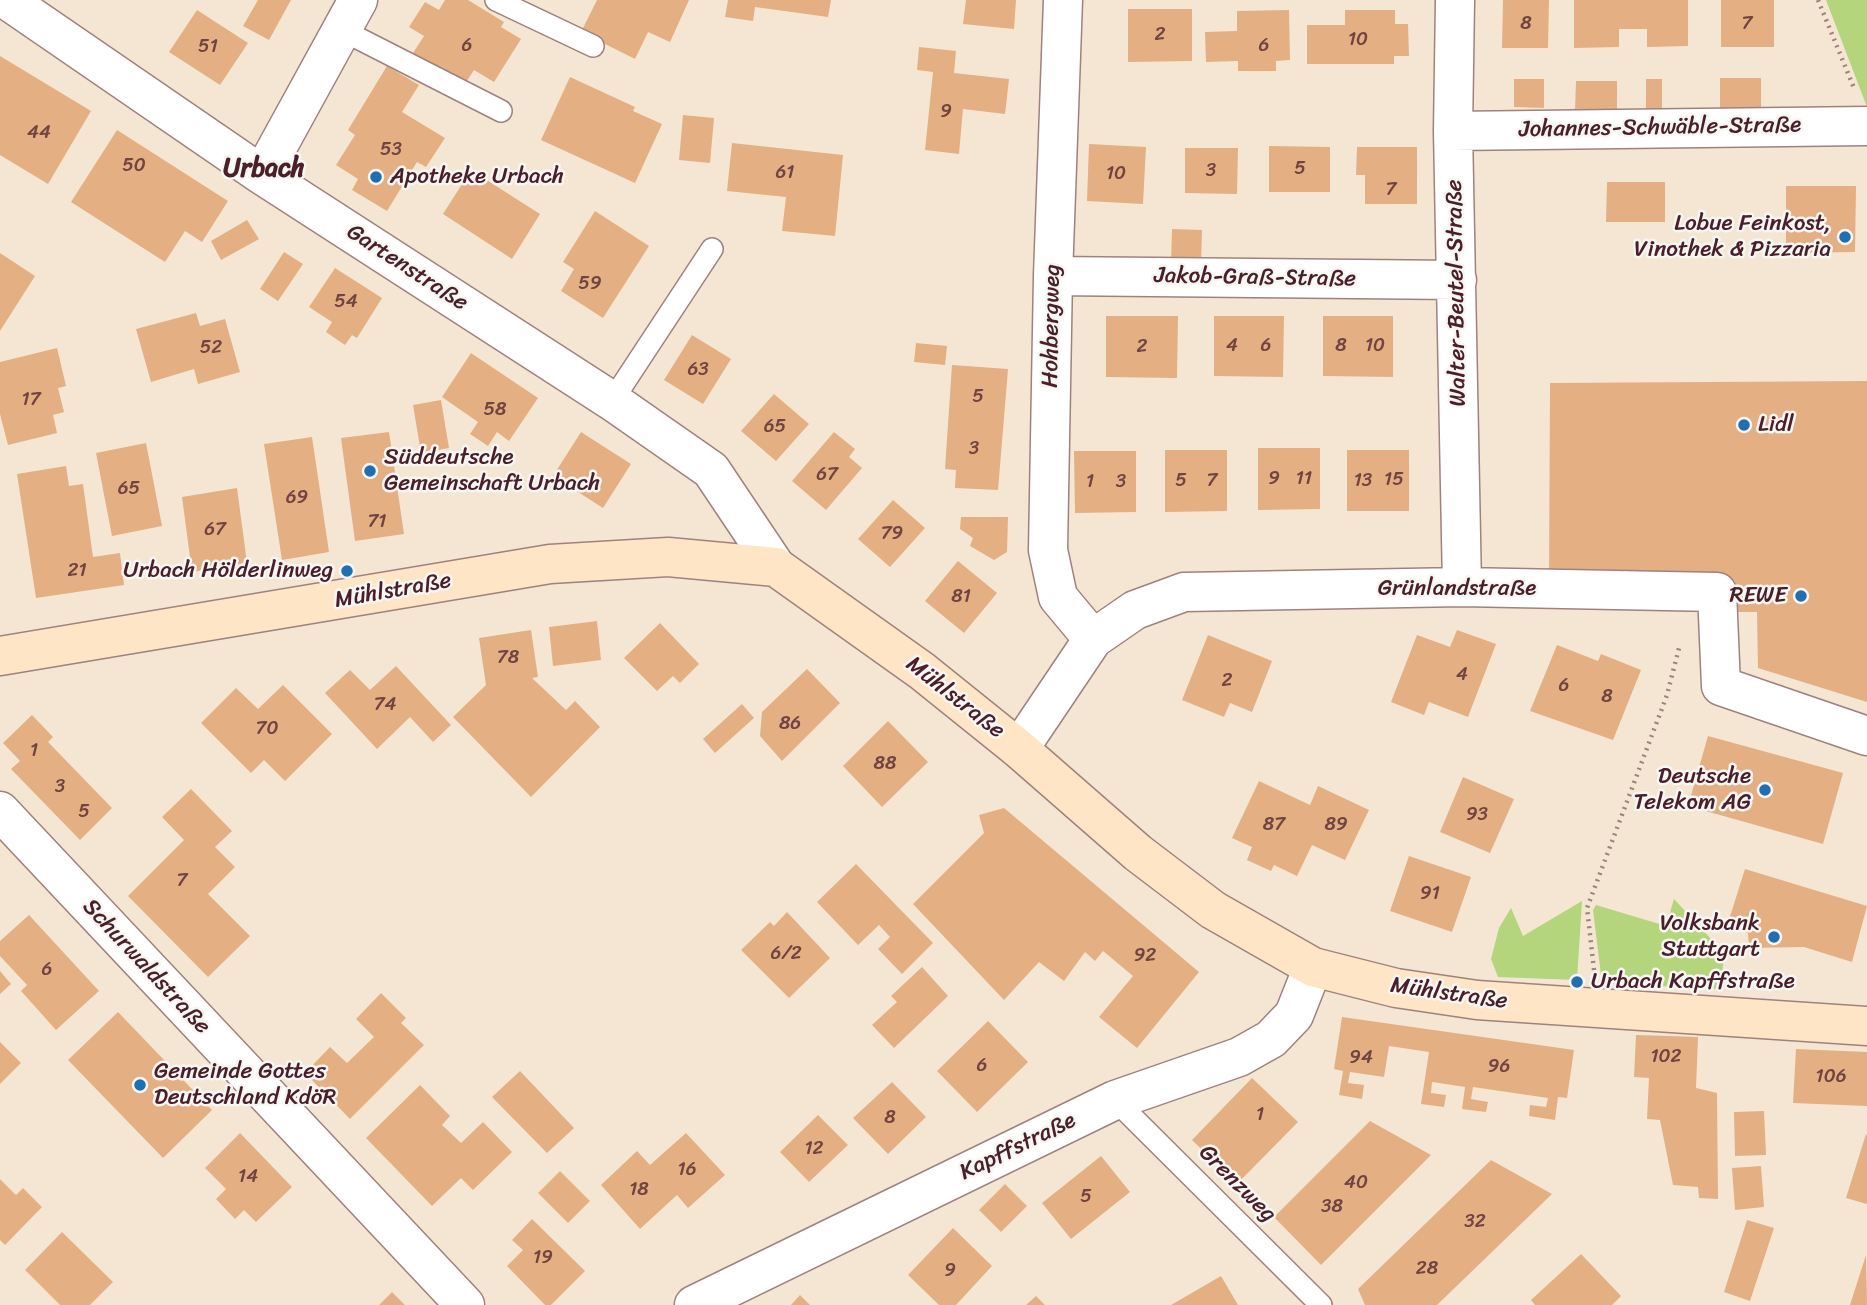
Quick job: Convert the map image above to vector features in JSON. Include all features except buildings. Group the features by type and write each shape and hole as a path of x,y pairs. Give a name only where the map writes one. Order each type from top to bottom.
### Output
{"street":[{"name":"Gartenstraße","path":"6,0 262,175 612,401 711,470 776,567"},
{"name":"Hohbergweg","path":"1063,0 1053,276 1048,550 1058,597 1093,639"},
{"name":"Walter-Beutel-Straße","path":"1455,0 1453,131 1462,587"},
{"path":"262,175 350,15"},
{"name":"Johannes-Schwäble-Straße","path":"1453,131 1862,111"},
{"name":"Jakob-Graß-Straße","path":"1053,276 1457,280"},
{"name":"Mühlstraße","path":"0,656 551,564 668,557 776,567 922,671 1020,749 1138,852 1213,910 1313,967 1409,990 1477,1000 1867,1026"},
{"name":"Grünlandstraße","path":"1020,749 1093,639 1135,610 1184,592 1462,587 1717,592 1721,686 1867,736"},
{"name":"Schurwaldstraße","path":"0,811 14,853 466,1305"},
{"name":"Kapffstraße","path":"694,1305 1115,1100 1239,1057 1271,1039 1294,1015 1313,967"}],"lane":[{"path":"496,0 593,46"},
{"path":"350,15 501,111"},
{"path":"612,401 712,249"},
{"name":"Grenzweg","path":"1115,1100 1321,1305"}],"path":[{"path":"1818,0 1862,111"},
{"path":"1595,1008 1595,979 1587,908 1667,695 1694,593"}],"green space":[{"path":"1826,0 1867,0 1867,107"},
{"path":"1674,899 1724,953 1721,989 1602,983 1593,910 1596,905 1666,926"},
{"path":"1582,901 1577,980 1498,977 1491,959 1499,928 1511,908 1523,936"}],"place":[{"name":"Apotheke Urbach","path":"376,177"},
{"name":"Lobue Feinkost, Vinothek & Pizzaria","path":"1845,237"},
{"name":"Lidl","path":"1744,425"},
{"name":"Süddeutsche Gemeinschaft Urbach","path":"370,471"},
{"name":"Urbach Hölderlinweg","path":"347,571"},
{"name":"REWE","path":"1801,596"},
{"name":"Deutsche Telekom AG","path":"1765,790"},
{"name":"Volksbank Stuttgart","path":"1774,937"},
{"name":"Urbach Kapffstraße","path":"1577,982"},
{"name":"Gemeinde Gottes Deutschland KdöR","path":"140,1085"}],"district":[{"name":"Urbach","path":"264,169"}]}
